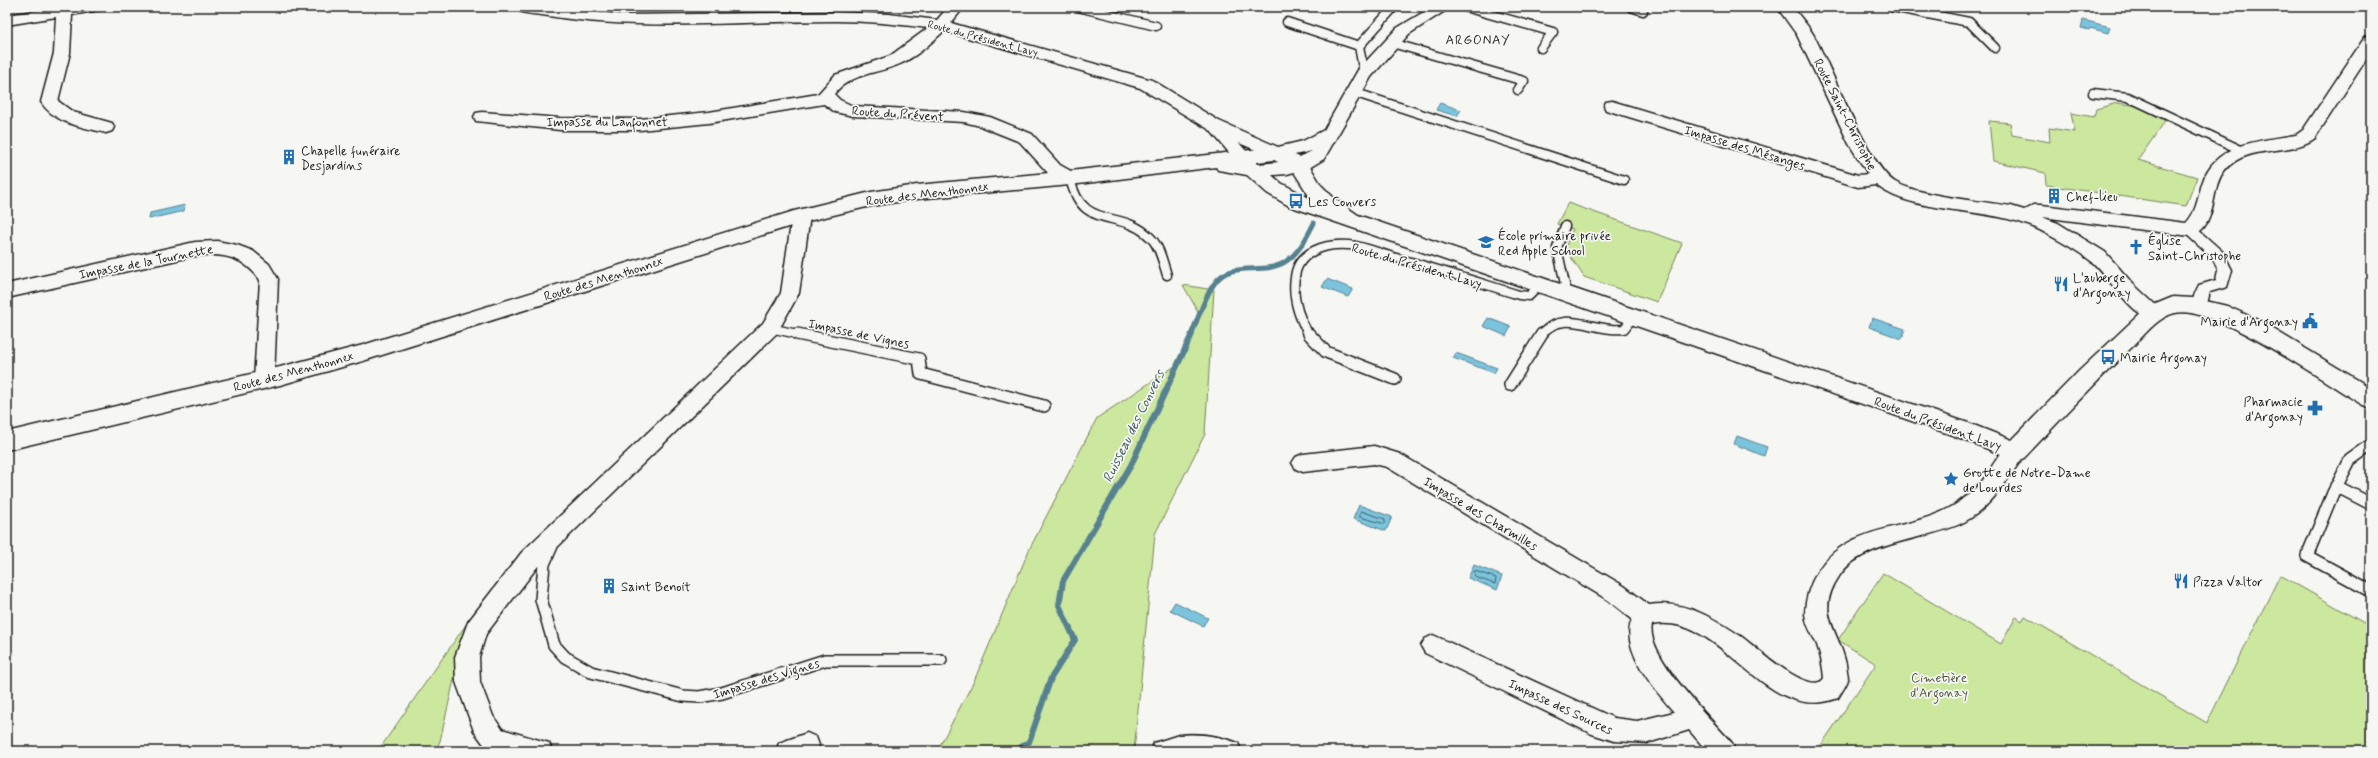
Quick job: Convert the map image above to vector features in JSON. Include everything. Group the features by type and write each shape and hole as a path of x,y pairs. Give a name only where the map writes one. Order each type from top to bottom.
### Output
{"street":[{"path":"7,20 64,13 94,7"},
{"name":"Route du Président Lavy","path":"522,7 566,16 641,21 818,17 875,18 941,25 1146,84 1213,125 1277,153 1299,165 1314,190 1328,204 1351,220"},
{"path":"827,98 826,94 840,77 895,60 941,25 956,7"},
{"path":"1246,163 1272,171 1299,165 1318,155 1364,74 1402,31 1443,7"},
{"name":"Route Saint-Christophe","path":"1785,7 1805,34 1858,144 1880,179 1888,186 1910,195 2011,212 2052,228 2098,257 2126,289 2153,314"},
{"path":"64,13 62,53 49,102 54,108 70,117 106,127"},
{"path":"2190,230 2197,224 2201,216 2213,178 2219,166 2243,151 2301,140 2309,134 2371,40"},
{"name":"Impasse du Lanfonnet","path":"482,117 512,121 631,123 692,120 827,98"},
{"name":"Route du Prévent","path":"827,98 841,108 853,111 964,117 984,121 1026,138 1054,169 1070,178"},
{"name":"Impasse des Mésanges","path":"1612,106 1858,182 1880,179"},
{"name":"Route du Président Lavy","path":"1213,125 1246,163 1274,188 1296,201 1963,430 2016,451 2087,377 2153,314 2173,305 2210,310"},
{"path":"1277,153 1308,146 1330,134"},
{"name":"Route des Menthonnex","path":"7,441 264,380 363,353 801,216 871,199 917,192 1070,178 1208,162 1246,163 1277,153"},
{"path":"2027,217 2034,212 2042,211 2190,230 2218,256 2225,270 2222,283 2204,289 2200,299 2210,310 2252,327 2371,399"},
{"name":"Impasse des Vignes","path":"540,751 494,738 483,723 468,682 467,657 476,629 530,559 770,328 790,293 801,216"},
{"name":"Impasse de la Tournette","path":"7,291 195,248 217,246 237,251 263,268 269,279 264,380"},
{"path":"1723,751 1656,669 1646,653 1640,638 1640,626 1645,616 1665,613 1685,618 1727,641 1785,683 1802,691 1819,694 1830,690 1836,679 1834,664 1817,616 1818,596 1834,566 1844,555 1860,547 1940,523 1958,515 1974,504 2016,451"},
{"name":"Impasse des Charmilles","path":"1303,463 1374,455 1394,460 1616,593 1645,616"},
{"name":"Impasse des Sources","path":"1433,646 1618,732 1634,734 1652,731 1694,716"},
{"path":"1163,751 1178,745 1196,745 1229,751"}],"lane":[{"path":"1078,7 1156,26"},
{"path":"1359,46 1394,7"},
{"path":"1465,7 1553,32 1541,48"},
{"path":"1631,7 1643,11"},
{"path":"1892,7 1969,22 1976,26 1984,40 1996,48"},
{"path":"1287,22 1359,46"},
{"path":"1392,43 1524,81 1518,90"},
{"path":"1359,46 1364,74"},
{"path":"1353,92 1624,180"},
{"path":"2093,93 2128,97 2243,151"},
{"path":"1070,178 1073,197 1084,208 1103,218 1120,222 1144,232 1152,239 1167,275"},
{"path":"1565,226 1557,248 1567,293"},
{"name":"Route du Président Lavy","path":"1395,379 1326,352 1312,339 1299,318 1294,283 1296,267 1305,256 1318,248 1349,245 1434,268 1519,295 1529,296 1541,284"},
{"path":"1510,385 1533,347 1549,326 1564,321 1582,323 1615,331 1624,329 1634,316"},
{"name":"Impasse de Vignes","path":"770,328 919,358 921,374 1044,406"},
{"path":"2371,445 2350,460 2336,486 2307,556 2371,590"},
{"path":"2336,486 2371,504"},
{"name":"Impasse des Vignes","path":"558,531 544,564 541,579 541,600 554,644 565,657 591,672 683,696 699,696 722,694 825,660 940,660"}],"green space":[{"path":"2117,103 2140,106 2165,121 2138,160 2197,177 2186,206 2046,185 2045,173 1993,161 1989,121 2010,123 2012,135 2050,142 2049,128 2075,132 2071,113 2094,117 2096,109"},
{"path":"1568,203 1682,243 1657,302 1584,277 1565,248 1573,229 1557,224"},
{"path":"1183,285 1214,290 1205,434 1155,534 1134,751 937,751 974,681 1029,550 1097,418 1175,366 1200,315"},
{"name":"Cimetière d'Argonay","path":"1883,573 2001,644 2016,617 2022,621 2025,616 2207,723 2280,575 2371,627 2371,751 1817,751 1876,664 1838,640"},
{"path":"467,623 440,741 435,751 378,751"}],"water":[{"path":"2083,20 2110,27 2108,33 2090,28 2089,30 2081,28"},
{"path":"1440,103 1461,110 1457,116 1436,110"},
{"path":"185,205 184,211 149,219 150,213"},
{"path":"1327,279 1353,289 1348,297 1322,287"},
{"path":"1488,318 1511,327 1506,336 1483,326"},
{"path":"1872,318 1905,329 1902,339 1869,327"},
{"path":"1456,353 1497,368 1494,373 1453,358"},
{"path":"1737,436 1767,447 1764,456 1734,444"},
{"path":"1359,505 1392,517 1386,531 1353,519"},
{"path":"1474,565 1502,576 1497,590 1468,578"},
{"path":"1175,602 1208,618 1203,626 1170,610"}],"waterway":[{"name":"Ruisseau des Convers","path":"1191,335 1207,296 1221,276 1238,270 1267,268 1285,262 1298,249 1314,223"},
{"name":"Ruisseau des Convers","path":"1015,751 1029,742 1051,678 1075,640 1059,605 1063,581 1131,465 1192,334"}],"place":[{"name":"Chapelle funéraire Desjardins","path":"289,157"},
{"name":"Chef-lieu","path":"2054,196"},
{"name":"Les Convers","path":"1296,201"},
{"name":"École primaire privée Red Apple School","path":"1486,242"},
{"name":"Église Saint-Christophe","path":"2136,247"},
{"name":"L'auberge d'Argonay","path":"2061,284"},
{"name":"Mairie d'Argonay","path":"2310,321"},
{"name":"Mairie Argonay","path":"2108,357"},
{"name":"Pharmacie d'Argonay","path":"2315,408"},
{"name":"Grotte de Notre-Dame de Lourdes","path":"1951,479"},
{"name":"Pizza Valtor","path":"2181,581"},
{"name":"Saint Benoit","path":"609,586"}],"district":[{"name":"ARGONAY","path":"1478,39"}]}
